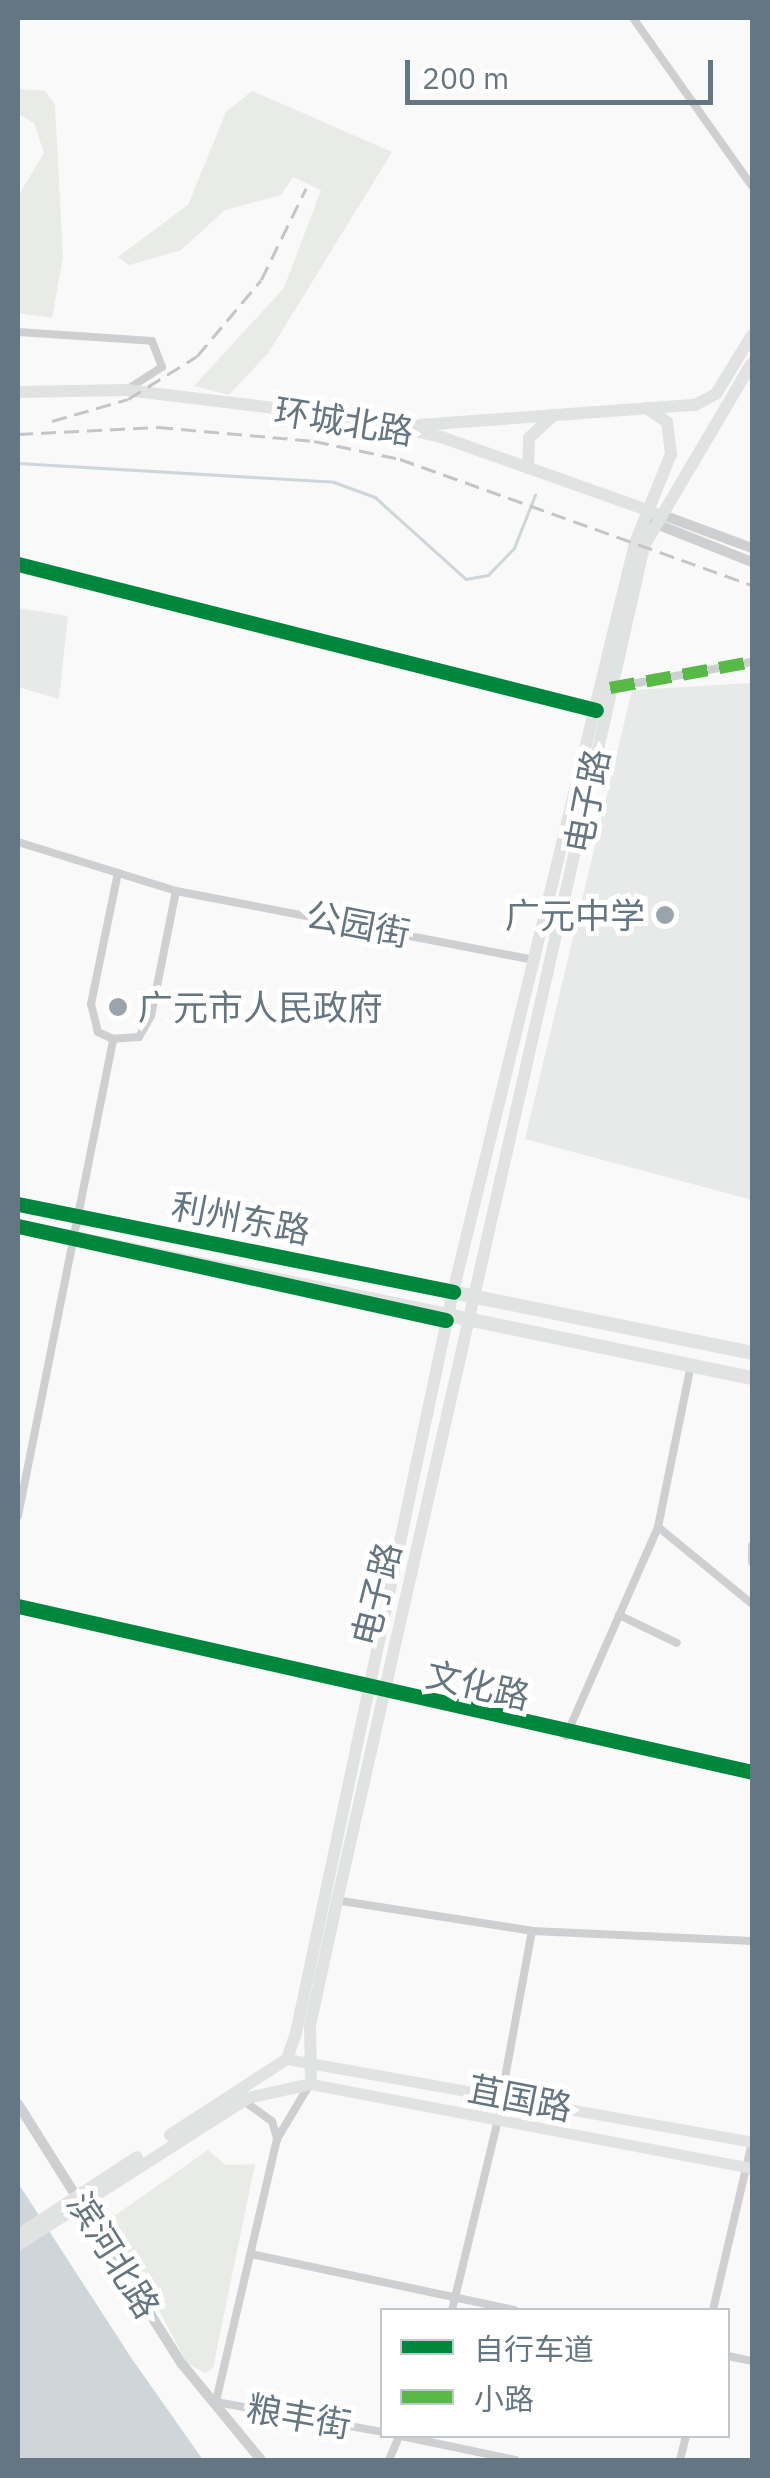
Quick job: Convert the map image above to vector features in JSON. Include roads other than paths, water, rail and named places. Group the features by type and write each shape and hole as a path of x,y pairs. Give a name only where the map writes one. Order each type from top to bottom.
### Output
{"highway":[{"name":"利州东路","path":"18,1204 752,1353"},
{"name":"利州东路","path":"18,1226 471,1326 752,1378"}],"main road":[{"path":"394,426 695,405 726,380 752,335"},
{"name":"电子路","path":"287,2059 330,1899 376,1692 446,1320 538,961 596,710 654,516 752,363"},
{"name":"环城北路","path":"18,392 126,390 394,426 629,502 654,516"},
{"path":"646,408 672,436 667,472 654,516"},
{"path":"528,468 529,438 554,415"},
{"path":"629,502 667,472"},
{"name":"电子路","path":"376,1692 471,1326 610,688 654,516"},
{"name":"电子路","path":"311,2084 315,2064 310,2026 330,1899"},
{"path":"18,2245 287,2059"},
{"name":"苴国路","path":"287,2059 502,2094 752,2143"},
{"path":"18,2234 184,2131 244,2100 311,2084"},
{"name":"苴国路","path":"311,2084 499,2116 749,2167"}],"street":[{"path":"633,18 752,186"},
{"path":"18,332 156,343 162,367 126,390"},
{"path":"654,516 752,548"},
{"path":"654,516 752,562"},
{"path":"18,564 596,710"},
{"path":"610,688 752,662"},
{"path":"18,842 118,873 92,1004 98,1032 113,1038 138,1037 151,1016 176,891"},
{"name":"公园街","path":"118,873 176,891 538,961"},
{"path":"18,1516 113,1038"},
{"path":"566,1736 658,1527 691,1364"},
{"path":"658,1527 752,1604"},
{"path":"752,1546 752,1562"},
{"name":"文化路","path":"18,1606 566,1736 752,1772"},
{"path":"619,1615 676,1644"},
{"path":"330,1899 532,1931 752,1941"},
{"path":"502,2094 532,1931"},
{"path":"216,2402 277,2139 311,2084"},
{"path":"244,2100 272,2121 277,2139"},
{"name":"滨河北路","path":"18,2104 182,2364 261,2460"},
{"path":"453,2308 499,2116"},
{"path":"714,2308 752,2143"},
{"path":"251,2254 504,2308"},
{"name":"粮丰街","path":"216,2402 380,2432"},
{"name":"粮丰街","path":"410,2438 516,2460"}],"waterway":[{"path":"18,463 334,482 375,497 466,579 488,575 514,548 535,495"}],"railway":[{"path":"52,421 128,399 197,356 261,280 306,188"},
{"path":"18,434 158,427 314,441 400,459 752,585"}],"place":[{"name":"广元中学","path":"665,915"},
{"name":"广元市人民政府","path":"118,1007"}]}
